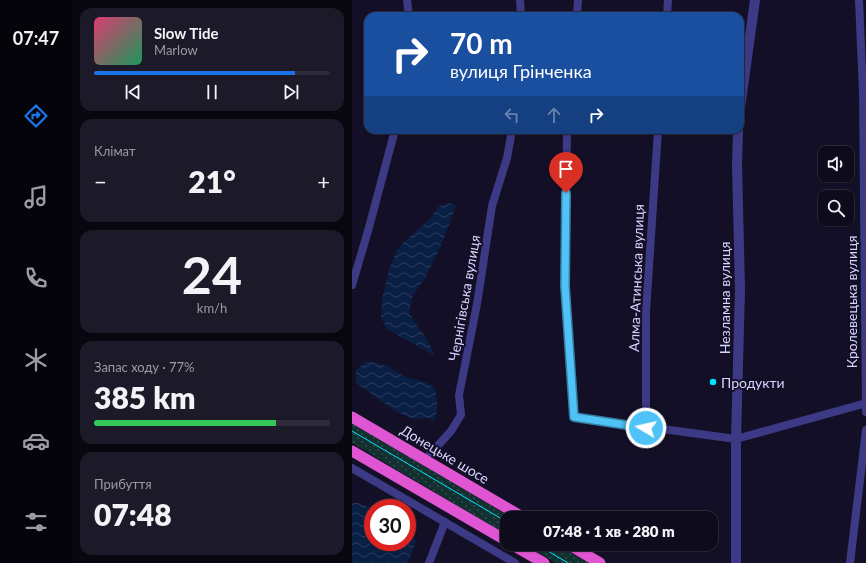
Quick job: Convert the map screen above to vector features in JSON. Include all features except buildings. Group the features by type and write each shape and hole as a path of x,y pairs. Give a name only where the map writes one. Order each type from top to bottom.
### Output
{"highway":[{"name":"Донецьке шосе","path":"352,417 512,511"},
{"path":"352,451 500,538"},
{"path":"523,551 544,563"},
{"path":"580,551 600,563"}],"street":[{"path":"407,0 409,12"},
{"path":"520,0 521,12"},
{"path":"577,12 578,0"},
{"path":"667,12 668,0"},
{"path":"744,79 755,0"},
{"name":"Кролевецька вулиця","path":"859,0 863,92 866,406"},
{"path":"352,285 394,134"},
{"name":"Чернігівська вулиця","path":"425,460 451,431 461,415 459,395 477,304 492,206 507,158 511,134"},
{"path":"567,134 565,286 574,417 646,428 736,439 866,406"},
{"name":"Алма-Атинська вулиця","path":"646,428 646,312 658,134"},
{"name":"Незламна вулиця","path":"736,563 736,439 740,289 737,164 738,134"},
{"path":"850,563 866,430"},
{"path":"352,468 515,563"},
{"path":"432,515 439,502"},
{"path":"429,563 445,522"}],"green space":[{"path":"352,423 500,511 500,531 352,443"},
{"path":"535,551 568,551 588,563 556,563"}],"water":[{"path":"451,203 456,206 440,248 425,278 413,295 409,312 430,344 434,355 388,330 381,318 382,299 389,270 397,250 430,219 439,206"},
{"path":"367,361 385,365 406,377 425,382 435,388 437,409 434,421 426,418 409,418 385,404 356,382 356,370"},
{"path":"352,503 364,505 364,551 412,551 408,563 352,563"}],"tram line":[{"path":"352,431 500,518"},
{"path":"548,551 568,563"}],"place":[{"name":"Продукти","path":"713,382"}],"route":[{"path":"566,193 565,286 574,417 646,428"}]}
